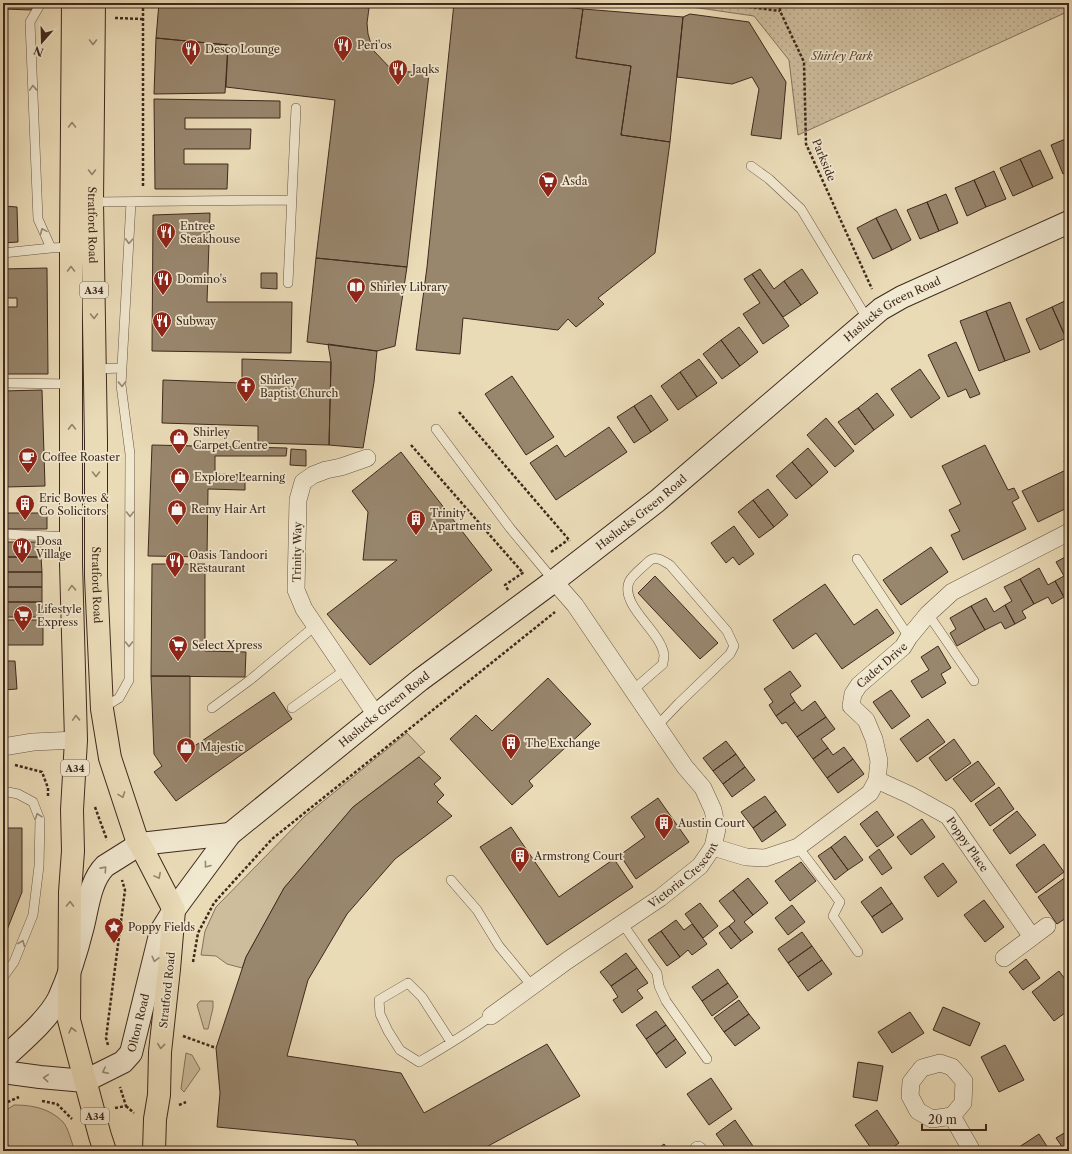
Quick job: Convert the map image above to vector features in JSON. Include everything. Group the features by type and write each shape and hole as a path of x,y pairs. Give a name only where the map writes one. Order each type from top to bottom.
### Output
{"highway":[{"name":"Stratford Road","path":"73,3 61,247 71,384 71,564 76,740 72,810 73,851 70,892 70,1020 85,1081 105,1151"},
{"name":"Stratford Road","path":"94,3 92,202 95,369 96,577 102,708 110,758 136,840 140,844 162,884 174,910 170,969 160,1052 159,1095 155,1119 154,1151"},
{"path":"76,740 107,738"}],"street":[{"name":"Haslucks Green Road","path":"174,910 230,834 420,680 554,581 657,501 874,314 902,297 1069,223"},
{"name":"Trinity Way","path":"366,458 340,468 326,470 313,475 303,482 298,500 296,590 304,609 376,715"},
{"name":"Cadet Drive","path":"713,847 746,857 765,858 798,847 870,793 877,780 879,761 874,739 866,720 851,706 853,694 859,685 904,647 909,637 928,614 952,592 1069,532"},
{"name":"Victoria Crescent","path":"491,1016 622,923 660,898 700,866 713,847 717,829 713,810 703,788 657,726 574,605 554,581"},
{"path":"3,747 33,742 76,740"},
{"name":"Poppy Place","path":"877,780 910,795 948,816 1032,937"},
{"path":"3,1059 41,1023 58,999 69,971 83,927 93,886 102,869 140,844 230,834"},
{"name":"Olton Road","path":"85,1081 123,1062 131,1053 162,931 174,910"},
{"path":"1004,958 1047,926"},
{"path":"3,1072 85,1081"},
{"path":"952,1116 972,1151"}],"lane":[{"path":"41,3 30,22 38,219 61,247"},
{"path":"288,283 296,108"},
{"path":"751,166 769,179 801,209 874,314"},
{"path":"92,202 291,200"},
{"path":"102,708 119,698 129,680 130,454 121,385 131,202"},
{"path":"3,253 61,247"},
{"path":"95,369 122,368"},
{"path":"3,383 71,384"},
{"path":"436,429 510,528 554,581"},
{"path":"3,534 72,537"},
{"path":"633,690 663,664 664,655 657,639 631,602 628,590 629,580 651,559 659,558 670,565 727,631 734,646 730,654 679,702 657,726"},
{"path":"857,559 909,637"},
{"path":"928,614 974,681"},
{"path":"212,708 250,680 315,626"},
{"path":"292,708 346,670"},
{"path":"3,791 18,794 33,802 40,820 39,866 33,915 14,962 3,977"},
{"path":"798,847 840,902 833,916 858,952"},
{"path":"451,880 477,910 499,946 532,986"},
{"path":"622,923 657,973 659,986 666,1001 707,1059"},
{"path":"451,1042 422,997 408,983 379,1000 380,1014 388,1031 400,1050 419,1062 451,1042 491,1016"}],"path":[{"path":"719,3 780,11 780,3"},
{"name":"Parkside","path":"780,11 804,62 806,144 874,314"},
{"path":"459,412 568,540"},
{"path":"411,445 523,573"},
{"path":"192,970 198,933 214,903 272,839 570,600"},
{"path":"12,764 42,772 48,788 48,802"},
{"path":"38,1100 57,1104 72,1120 94,1113 126,1106 106,1038 125,890 94,802"},
{"path":"182,1042 184,1029"},
{"path":"182,1036 216,1048"},
{"path":"3,1104 19,1097 26,1098"}],"green space":[{"name":"Shirley Park","path":"676,3 1069,3 1069,11 798,135 789,60 754,16 678,5"},
{"path":"407,733 425,752 353,807 284,888 246,957 242,968 227,964 216,956 201,955 205,931 216,907 304,817"},
{"path":"200,1001 213,1001 213,1008 208,1029 204,1029 197,1005"},
{"path":"186,1053 192,1055 200,1069 184,1092 181,1089"},
{"path":"14,1105 40,1108 58,1117 67,1128 75,1151 14,1151 3,1139 3,1112"}],"building":[{"path":"3,3 33,3 32,10 3,9"},
{"path":"159,3 331,3 369,8 367,23 368,34 373,50 392,70 429,74 407,267 316,258 335,100 226,87 228,45 156,38"},
{"name":"Asda","path":"454,3 522,3 583,9 576,58 631,66 621,135 670,142 655,253 598,298 604,304 576,327 568,319 558,330 463,318 460,354 416,350 427,267"},
{"path":"3,9 5,10 4,36 3,36"},
{"path":"583,9 683,17 670,142 621,135 631,66 576,58"},
{"path":"690,14 749,22 786,82 781,139 751,135 759,89 752,77 732,84 677,77 683,17"},
{"name":"Desco Lounge","path":"156,38 228,45 225,93 154,94"},
{"path":"3,53 5,53 5,102 3,102"},
{"path":"154,99 280,101 280,118 185,118 185,129 251,129 250,149 184,149 184,164 228,164 227,189 155,189"},
{"path":"1068,138 1069,171 1063,174 1051,145"},
{"path":"1040,150 1053,178 1033,187 1020,159"},
{"path":"1020,159 1033,187 1013,196 1000,168"},
{"path":"994,171 1006,199 986,207 974,180"},
{"path":"974,180 986,207 967,216 955,188"},
{"path":"946,194 958,223 939,231 927,202"},
{"path":"927,202 939,231 920,239 907,210"},
{"path":"3,206 17,207 18,242 3,243"},
{"path":"896,209 911,240 892,250 876,218"},
{"path":"210,213 207,302 292,302 291,353 152,351 153,215"},
{"path":"876,218 892,250 873,259 857,228"},
{"name":"Shirley Library","path":"316,258 407,267 395,346 377,351 307,342"},
{"path":"47,268 48,374 3,374 3,336 5,336 5,326 3,326 3,307 17,307 17,298 3,298 3,269"},
{"path":"760,269 774,289 784,281 801,305 783,317 752,274"},
{"path":"802,269 818,293 801,305 784,281"},
{"path":"261,273 277,273 277,289 261,288"},
{"path":"752,274 789,326 763,344 743,314 760,303 744,279"},
{"path":"1069,299 1069,337 1066,338 1052,307"},
{"path":"1010,302 1030,352 1005,361 986,311"},
{"path":"1052,307 1066,338 1040,350 1026,319"},
{"path":"986,311 1005,361 979,371 960,321"},
{"path":"739,327 758,352 740,366 721,340"},
{"path":"721,340 740,366 722,379 703,354"},
{"path":"956,342 980,394 970,398 966,389 948,397 928,355"},
{"path":"328,344 377,351 374,382 363,448 329,445 331,362"},
{"name":"Shirley Baptist Church","path":"242,359 331,362 329,445 258,443 258,426 162,423 163,380 242,383"},
{"path":"699,359 717,383 697,397 680,372"},
{"path":"920,369 940,398 911,418 891,389"},
{"path":"680,372 697,397 678,410 661,386"},
{"path":"512,376 554,437 526,455 485,394"},
{"path":"42,390 45,486 6,487 3,391"},
{"path":"877,393 894,415 874,430 858,408"},
{"path":"651,395 668,420 651,432 634,406"},
{"path":"634,406 651,432 634,443 617,417"},
{"path":"858,408 874,430 855,445 838,422"},
{"path":"826,418 854,451 835,467 807,435"},
{"path":"609,427 627,452 556,500 530,463 557,445 565,457"},
{"path":"152,445 287,448 286,456 215,456 215,474 245,475 245,490 208,489 207,557 148,556"},
{"path":"985,445 1008,490 1014,488 1019,498 1012,502 1026,529 963,560 951,535 960,531 949,510 961,504 942,466"},
{"path":"808,448 828,472 812,486 792,462"},
{"path":"291,449 306,450 306,466 290,465"},
{"name":"Trinity Apartments","path":"401,452 492,570 370,665 327,614 397,560 363,560 368,512 352,491"},
{"path":"1069,458 1069,507 1038,522 1022,491 1068,469 1064,461"},
{"path":"792,462 812,486 796,499 776,476"},
{"path":"768,489 788,515 774,527 753,500"},
{"path":"753,500 774,527 759,538 738,512"},
{"name":"Eric Bowes & Co Solicitors","path":"3,513 47,513 47,529 3,529"},
{"path":"734,526 754,554 739,565 733,557 726,563 711,543"},
{"path":"3,542 41,542 41,557 3,557"},
{"path":"931,547 948,572 901,605 883,580"},
{"path":"1069,555 1069,594 1064,597 1055,581 1064,576 1056,562"},
{"name":"Dosa Village","path":"3,557 41,557 42,572 3,572"},
{"path":"152,564 205,564 205,651 246,652 245,677 151,676"},
{"path":"1039,568 1048,585 1055,581 1064,597 1052,604 1048,597 1034,604 1020,579"},
{"path":"3,572 42,572 42,587 3,587"},
{"path":"655,576 718,643 700,659 638,593"},
{"path":"1020,579 1034,604 1022,611 1026,618 1015,624 1005,605 1012,601 1004,587"},
{"path":"825,584 854,625 877,609 894,633 842,669 816,633 793,649 773,620"},
{"path":"3,587 42,587 42,602 3,602"},
{"path":"986,598 994,612 1005,605 1015,624 1005,629 1001,622 985,630 971,606"},
{"path":"3,602 42,602 42,617 3,617"},
{"path":"971,606 985,630 957,646 950,633 956,629 950,618"},
{"name":"Lifestyle Express","path":"3,620 43,620 43,645 3,645"},
{"path":"938,646 951,668 941,674 946,683 922,698 911,681 929,670 921,657"},
{"path":"3,661 15,661 17,689 3,690"},
{"path":"790,671 801,686 790,694 795,702 776,716 769,705 773,702 764,689"},
{"path":"151,676 190,676 190,749 274,692 292,719 176,801 154,772 162,766 154,754"},
{"name":"The Exchange","path":"548,678 591,724 529,781 533,786 512,805 450,739 476,715 492,731"},
{"path":"891,690 910,716 892,729 873,702"},
{"path":"815,701 826,717 797,737 786,722 782,724 776,716 795,702 802,711"},
{"path":"826,717 835,729 821,739 828,748 813,759 797,737"},
{"path":"928,719 945,742 917,762 900,739"},
{"path":"954,739 971,763 946,781 929,758"},
{"path":"726,741 736,754 713,771 703,758"},
{"path":"844,747 853,759 827,778 813,759 828,748 833,755"},
{"path":"736,754 745,767 723,784 713,771"},
{"path":"419,757 441,778 434,784 444,795 437,802 452,816 395,859 347,914 308,980 287,1056 401,1073 424,1113 547,1044 580,1096 479,1151 361,1151 355,1140 217,1127 220,1093 216,1048 246,957 284,888 353,807"},
{"path":"853,759 864,774 838,793 827,778"},
{"path":"978,761 995,784 971,802 953,779"},
{"path":"745,767 755,780 732,797 723,784"},
{"path":"999,787 1014,809 990,826 975,804"},
{"path":"765,796 776,811 753,828 741,812"},
{"name":"Austin Court","path":"658,798 689,842 636,879 620,855 645,837 631,817"},
{"path":"776,811 786,825 762,842 753,828"},
{"path":"877,811 894,835 877,847 860,824"},
{"path":"1017,811 1036,835 1010,854 993,830"},
{"path":"922,819 935,837 911,855 897,837"},
{"name":"Armstrong Court","path":"511,827 559,897 614,859 633,887 547,945 480,847"},
{"path":"3,828 22,828 22,892 3,940"},
{"path":"845,836 863,860 848,870 831,847"},
{"path":"1044,844 1064,872 1036,893 1016,865"},
{"path":"831,847 848,870 835,880 818,856"},
{"path":"879,849 892,868 882,875 869,857"},
{"path":"801,862 816,881 790,901 775,881"},
{"path":"943,863 957,882 938,897 924,877"},
{"path":"1066,877 1069,881 1069,916 1057,924 1038,897"},
{"path":"748,878 768,903 753,915 733,890"},
{"path":"881,887 892,903 872,917 861,902"},
{"path":"733,890 753,915 744,922 753,932 741,941 729,926 735,921 719,901"},
{"path":"984,900 1004,927 985,942 964,915"},
{"path":"700,903 718,926 703,938 685,914"},
{"path":"892,903 903,919 882,933 872,917"},
{"path":"792,905 805,922 788,935 775,918"},
{"path":"676,920 684,930 692,924 707,944 692,955 688,950 680,957 661,931"},
{"path":"729,926 741,941 731,949 719,933"},
{"path":"661,931 680,957 667,966 648,940"},
{"path":"802,932 812,946 788,963 778,949"},
{"path":"812,946 822,960 798,977 788,963"},
{"path":"626,953 637,968 611,986 600,972"},
{"path":"1026,959 1040,978 1023,990 1009,972"},
{"path":"822,960 832,974 808,991 798,977"},
{"path":"637,968 648,983 637,990 643,998 622,1013 613,1000 618,997 611,986"},
{"path":"718,969 728,983 702,1001 692,987"},
{"path":"1059,971 1069,985 1069,995 1064,999 1069,1005 1069,1010 1054,1021 1032,992"},
{"path":"728,983 738,997 712,1016 702,1001"},
{"path":"739,1000 749,1014 724,1032 714,1018"},
{"path":"943,1007 980,1023 970,1046 933,1030"},
{"path":"656,1011 666,1025 646,1039 636,1025"},
{"path":"910,1012 924,1033 892,1053 878,1032"},
{"path":"749,1014 760,1028 735,1046 724,1032"},
{"path":"666,1025 676,1039 656,1054 646,1039"},
{"path":"676,1039 686,1053 666,1068 656,1054"},
{"path":"1005,1045 1024,1080 999,1092 981,1057"},
{"path":"858,1062 883,1066 877,1101 853,1097"},
{"path":"711,1078 732,1109 709,1125 687,1094"},
{"path":"877,1110 899,1143 888,1151 873,1151 855,1125"},
{"path":"735,1120 755,1149 753,1151 728,1151 716,1134"},
{"path":"1069,1130 1069,1151 1065,1151 1056,1138"},
{"path":"1039,1134 1050,1151 1013,1151"},
{"path":"664,1144 669,1151 655,1151"}],"place":[{"name":"Peri'os","path":"343,62"},
{"name":"Desco Lounge","path":"191,66"},
{"name":"Jaqks","path":"398,86"},
{"name":"Asda","path":"548,198"},
{"name":"Entree Steakhouse","path":"166,249"},
{"name":"Domino's","path":"163,296"},
{"name":"Shirley Library","path":"356,304"},
{"name":"Subway","path":"162,338"},
{"name":"Shirley Baptist Church","path":"246,403"},
{"name":"Shirley Carpet Centre","path":"179,455"},
{"name":"Coffee Roaster","path":"28,474"},
{"name":"Explore Learning","path":"180,494"},
{"name":"Eric Bowes & Co Solicitors","path":"25,521"},
{"name":"Remy Hair Art","path":"177,526"},
{"name":"Trinity Apartments","path":"416,536"},
{"name":"Dosa Village","path":"22,564"},
{"name":"Oasis Tandoori Restaurant","path":"175,578"},
{"name":"Lifestyle Express","path":"23,632"},
{"name":"Select Xpress","path":"178,662"},
{"name":"The Exchange","path":"511,760"},
{"name":"Majestic","path":"186,764"},
{"name":"Austin Court","path":"664,840"},
{"name":"Armstrong Court","path":"520,873"},
{"name":"Poppy Fields","path":"114,944"}]}
